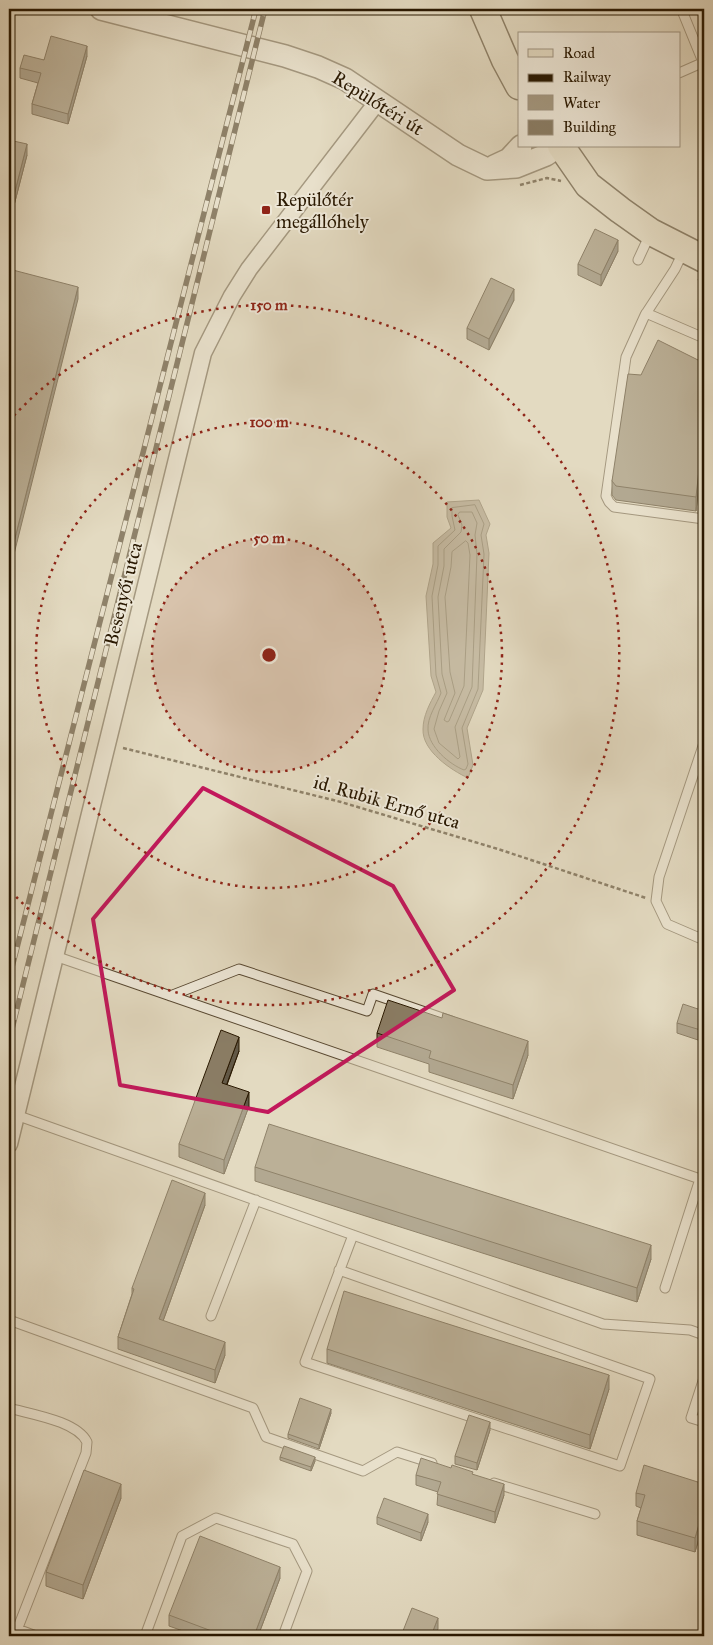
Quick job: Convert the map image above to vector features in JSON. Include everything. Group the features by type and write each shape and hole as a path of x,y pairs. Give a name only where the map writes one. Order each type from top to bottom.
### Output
{"main road":[{"path":"483,9 505,60 518,84"},
{"path":"561,148 588,185 688,259"}],"street":[{"name":"Repülőtéri út","path":"101,9 222,39 308,63 345,79 458,154 487,169"},
{"path":"505,60 518,94"},
{"name":"Besenyői utca","path":"9,1144 203,353 232,296 250,270 378,101"},
{"path":"487,169 509,158 519,148"},
{"path":"487,169 516,167 546,155 557,148"}],"lane":[{"path":"680,73 704,62 682,13"},
{"path":"638,260 651,232"},
{"path":"688,259 646,313 626,358 606,496 614,507 704,519"},
{"path":"646,313 704,338"},
{"path":"704,743 659,877 656,901 667,924 704,940"},
{"path":"55,956 700,1179 665,1288"},
{"path":"170,996 239,969 367,1011 373,994 456,1023"},
{"path":"16,1115 603,1324 690,1330 704,1335"},
{"path":"212,1316 256,1200"},
{"path":"339,1270 650,1379 620,1466 305,1362 339,1270 352,1235"},
{"path":"9,1320 253,1408 266,1436 363,1471 397,1452 444,1467"},
{"path":"704,1378 691,1418 704,1422"},
{"path":"9,1408 66,1425 79,1431 86,1442 86,1453 13,1628 36,1636"},
{"path":"482,1479 595,1514"},
{"path":"145,1636 182,1536 216,1518 293,1544 307,1571 283,1636"}],"path":[{"path":"517,186 525,186 547,178 566,182"},
{"path":"688,259 704,282"},
{"name":"id. Rubik Ernő utca","path":"107,744 341,802 498,849 656,901"}],"highlighted area":[{"path":"203,788 393,886 454,990 268,1112 120,1085 93,919"}],"water":[{"path":"479,500 490,524 486,535 489,553 483,690 467,728 473,765 468,778 439,759 427,745 424,737 424,719 436,692 431,676 426,596 433,564 433,543 451,528 447,517 447,502"}],"building":[{"path":"51,36 87,46 68,114 32,104 41,73 20,68 24,55 44,60"},
{"path":"9,140 27,144 12,203 9,202"},
{"path":"595,229 618,240 601,275 578,264"},
{"path":"9,269 78,287 9,562"},
{"path":"491,278 514,289 489,339 467,328"},
{"path":"658,340 704,363 704,443 702,442 696,497 616,486 612,481 628,374 641,375"},
{"path":"388,1000 442,1018 443,1013 528,1041 513,1085 429,1058 431,1051 377,1033"},
{"path":"683,1004 704,1011 704,1031 677,1023"},
{"path":"221,1030 239,1037 222,1083 249,1092 224,1160 179,1144"},
{"path":"269,1124 651,1245 637,1288 255,1167"},
{"path":"172,1180 205,1193 159,1319 225,1342 215,1370 118,1337 134,1289 132,1288"},
{"path":"344,1291 609,1375 590,1435 327,1349"},
{"path":"300,1398 331,1409 319,1445 288,1434"},
{"path":"469,1415 490,1422 477,1463 455,1456"},
{"path":"284,1446 315,1457 311,1467 280,1457"},
{"path":"421,1458 451,1468 452,1465 473,1472 472,1474 504,1484 495,1512 437,1494 441,1482 416,1475"},
{"path":"644,1465 704,1484 704,1507 695,1538 637,1521 645,1495 636,1493"},
{"path":"84,1470 121,1484 83,1585 46,1572"},
{"path":"384,1498 428,1514 421,1533 377,1517"},
{"path":"200,1536 280,1567 254,1636 225,1636 169,1615"},
{"path":"412,1608 438,1618 431,1636 401,1636"}],"railway":[{"path":"9,979 256,9"},
{"path":"9,1041 265,9"}],"place":[{"name":"Repülőtér megállóhely","path":"266,210"}]}
